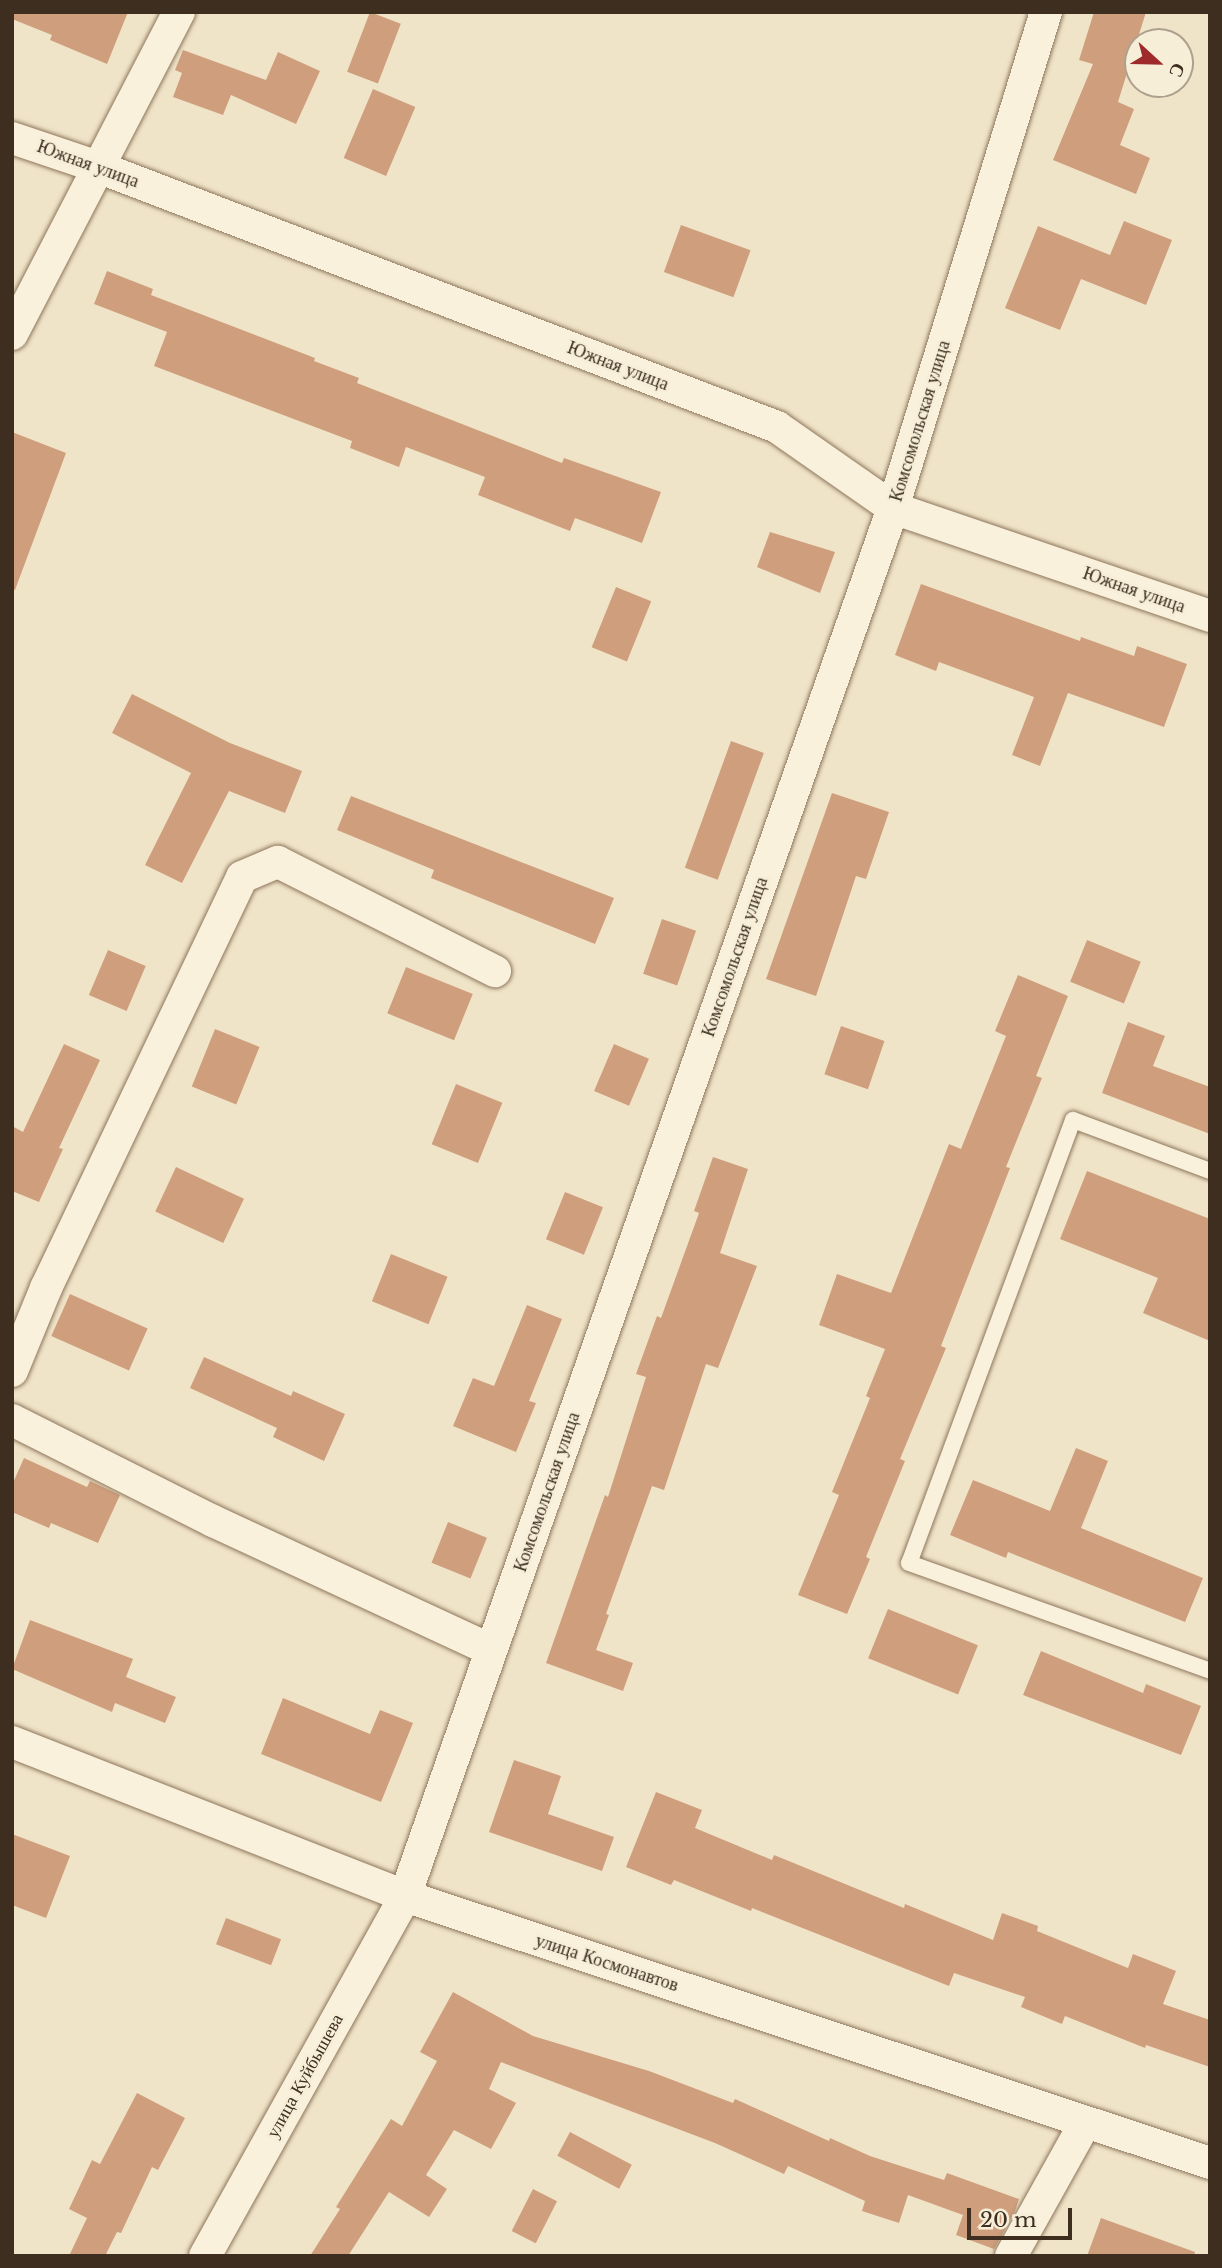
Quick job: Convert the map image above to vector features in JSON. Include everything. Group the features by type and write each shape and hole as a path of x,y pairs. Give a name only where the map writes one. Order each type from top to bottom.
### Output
{"street":[{"path":"12,334 179,12"},
{"name":"Комсомольская улица","path":"405,1896 893,508 1046,12"},
{"name":"Южная улица","path":"12,138 98,167 777,426 893,508 1210,616"},
{"path":"12,1371 46,1288 242,877 278,862 495,971"},
{"path":"12,1420 213,1521 491,1650"},
{"name":"улица Космонавтов","path":"12,1742 405,1896 1210,2163"},
{"name":"улица Куйбышева","path":"205,2256 405,1896"},
{"path":"1011,2256 1086,2123"}],"lane":[{"path":"1210,1171 1073,1120 909,1563 1210,1671"}],"building":[{"path":"12,12 128,12 107,64 50,40 52,35 12,19"},
{"path":"370,12 401,24 378,84 347,72"},
{"path":"1094,12 1146,12 1141,28 1124,28 1124,83 1118,102 1134,109 1120,145 1150,158 1136,194 1053,160 1093,64 1079,60"},
{"path":"183,50 266,80 278,52 320,71 296,124 231,95 223,115 173,97 182,73 175,70"},
{"path":"373,89 415,107 386,176 344,158"},
{"path":"1124,221 1172,240 1146,305 1081,279 1060,330 1005,308 1038,226 1110,255"},
{"path":"681,225 751,250 733,297 664,272"},
{"path":"107,271 153,289 151,295 315,358 314,361 359,378 357,383 562,463 564,458 661,492 642,543 575,518 570,531 478,495 485,477 406,447 399,467 350,448 352,441 154,366 167,332 94,304"},
{"path":"12,432 66,453 15,590 12,589"},
{"path":"770,532 835,552 820,593 757,567"},
{"path":"921,584 1080,641 1081,637 1134,656 1137,646 1187,664 1164,727 1068,693 1040,766 1012,755 1034,697 939,662 936,671 895,655"},
{"path":"616,587 651,601 627,662 592,647"},
{"path":"132,694 230,743 302,771 285,813 229,791 182,883 145,865 191,773 112,733"},
{"path":"731,741 764,753 718,880 685,868"},
{"path":"832,793 889,812 866,879 856,876 816,996 766,979"},
{"path":"351,796 614,898 595,944 431,878 434,870 337,830"},
{"path":"662,919 696,931 677,986 643,974"},
{"path":"1087,940 1141,962 1124,1003 1070,982"},
{"path":"108,950 146,966 127,1011 89,995"},
{"path":"406,967 473,994 454,1040 387,1013"},
{"path":"1018,975 1068,996 1036,1076 1042,1078 1006,1167 1010,1168 941,1346 946,1348 900,1459 905,1461 866,1557 870,1559 847,1614 798,1595 839,1495 832,1492 870,1398 866,1396 885,1349 819,1325 837,1274 891,1293 949,1144 961,1149 1006,1036 995,1031"},
{"path":"1128,1022 1165,1036 1153,1066 1210,1087 1210,1134 1102,1093"},
{"path":"841,1026 884,1041 868,1089 824,1074"},
{"path":"215,1029 260,1047 236,1104 192,1086"},
{"path":"64,1044 100,1060 59,1148 63,1149 39,1202 12,1191 12,1126 23,1132"},
{"path":"614,1044 649,1059 629,1106 594,1091"},
{"path":"456,1084 502,1103 478,1163 432,1144"},
{"path":"713,1157 748,1169 720,1253 757,1266 718,1368 706,1364 664,1490 652,1486 606,1614 609,1615 596,1650 633,1663 623,1691 546,1663 605,1495 608,1497 646,1377 636,1374 657,1316 661,1318 699,1213 694,1211"},
{"path":"176,1167 244,1199 223,1243 155,1211"},
{"path":"1087,1171 1210,1219 1210,1341 1143,1313 1158,1278 1060,1239"},
{"path":"565,1192 603,1207 584,1255 546,1239"},
{"path":"391,1254 448,1277 428,1324 372,1301"},
{"path":"70,1294 148,1329 129,1371 51,1336"},
{"path":"527,1305 562,1319 529,1401 536,1403 516,1452 453,1426 473,1378 494,1386"},
{"path":"204,1357 291,1396 293,1391 345,1414 324,1461 273,1437 277,1428 190,1388"},
{"path":"1076,1448 1108,1461 1081,1528 1203,1578 1185,1622 1008,1552 1006,1558 950,1535 973,1480 1050,1511"},
{"path":"24,1458 87,1487 90,1481 120,1495 98,1543 51,1523 49,1528 12,1512 12,1485"},
{"path":"448,1522 487,1538 470,1579 432,1563"},
{"path":"888,1609 978,1645 958,1694 868,1658"},
{"path":"30,1620 133,1659 126,1677 176,1697 165,1723 115,1703 112,1712 12,1669"},
{"path":"1041,1651 1143,1693 1146,1684 1201,1706 1181,1755 1023,1695"},
{"path":"283,1698 370,1734 380,1710 413,1723 381,1802 261,1754"},
{"path":"514,1760 561,1776 548,1814 614,1837 602,1871 489,1832"},
{"path":"656,1792 702,1810 695,1828 772,1860 774,1855 904,1908 905,1904 993,1940 1002,1913 1038,1926 1037,1931 1128,1968 1133,1954 1176,1971 1163,2004 1210,2020 1210,2067 1146,2045 1145,2048 1065,2016 1062,2024 1021,2007 1025,1997 954,1973 949,1986 752,1908 751,1911 674,1880 671,1885 626,1867"},
{"path":"12,1834 70,1856 46,1918 12,1905"},
{"path":"226,1918 281,1939 271,1965 216,1944"},
{"path":"453,1992 533,2036 649,2071 733,2103 735,2099 829,2141 830,2138 870,2156 944,2180 947,2173 1019,2199 1015,2211 994,2249 956,2235 963,2215 908,2195 899,2223 862,2211 865,2201 788,2166 784,2174 715,2143 501,2062 489,2089 516,2103 491,2149 454,2130 426,2175 447,2189 429,2217 389,2192 348,2256 310,2256 340,2209 336,2207 391,2119 402,2126 437,2061 420,2052"},
{"path":"137,2093 185,2118 158,2170 152,2167 121,2233 117,2232 105,2256 69,2256 87,2218 69,2209 92,2160 100,2164"},
{"path":"570,2132 632,2165 619,2189 557,2156"},
{"path":"533,2189 557,2201 536,2243 512,2231"},
{"path":"1101,2218 1195,2252 1194,2256 1087,2256"}]}
